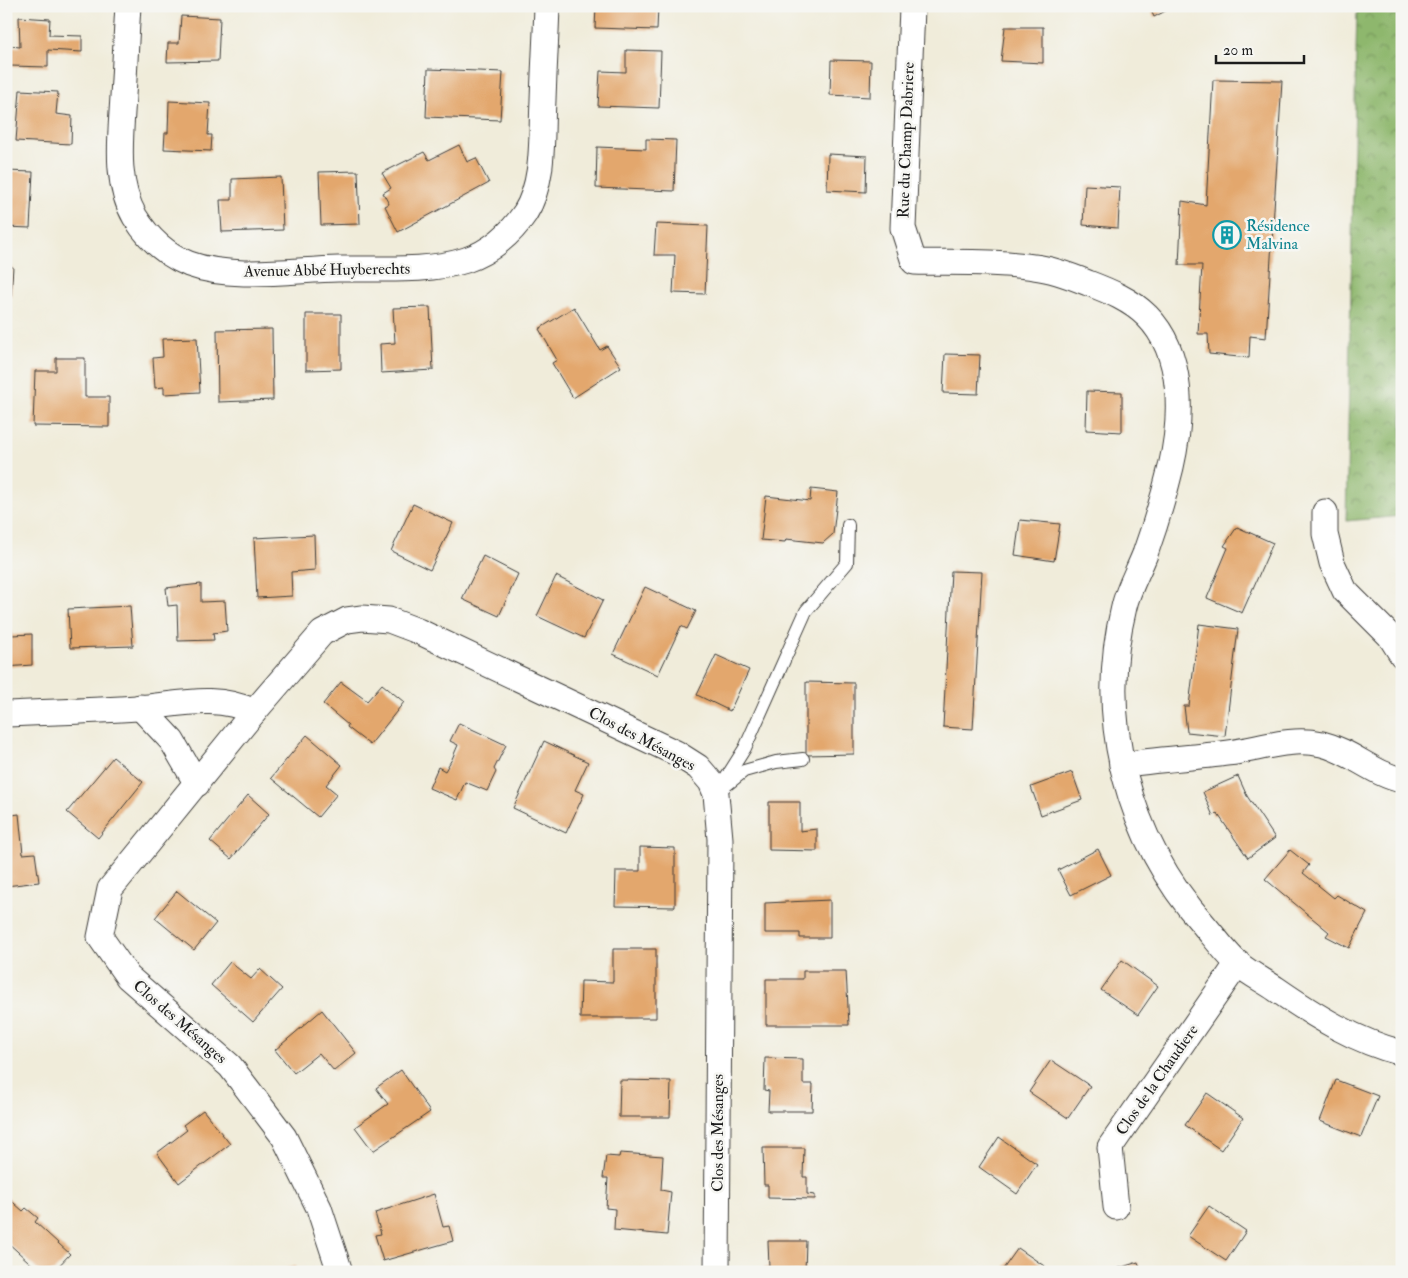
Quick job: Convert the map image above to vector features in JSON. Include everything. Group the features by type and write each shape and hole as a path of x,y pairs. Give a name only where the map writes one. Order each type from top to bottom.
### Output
{"street":[{"name":"Avenue Abbé Huyberechts","path":"128,6 121,175 129,204 135,217 148,234 167,252 189,264 209,270 246,273 447,265 482,253 505,237 525,212 532,199 536,183 541,152 547,6"},
{"name":"Rue du Champ Dabriere","path":"912,8 903,228 914,262 1034,266 1069,276 1121,297 1147,315 1169,348 1177,388 1178,424 1164,491 1145,553 1124,605 1118,642 1114,699 1117,741 1122,765"},
{"path":"1325,512 1325,534 1332,563 1345,591 1390,636 1402,654"},
{"name":"Clos des Mésanges","path":"340,1272 319,1208 279,1130 230,1066 128,977 100,937 110,889 254,712 322,634 347,620 372,617 418,631 676,753 698,767 711,782 716,794 720,839 717,1272"},
{"path":"6,714 140,708 164,703 212,700 237,704 254,712"},
{"path":"140,708 172,741 197,784"},
{"path":"1402,780 1383,774 1333,748 1298,741 1230,753 1163,758 1122,765 1140,824 1160,865 1191,911 1238,964 1313,1015 1374,1046 1402,1053"},
{"name":"Clos de la Chaudiere","path":"1116,1207 1110,1147 1238,964"}],"lane":[{"path":"716,794 745,748 806,611 846,563 848,524"},
{"path":"716,794 744,771 776,762 803,760"}],"green space":[{"path":"1357,6 1402,6 1402,516 1346,521"}],"building":[{"path":"596,6 658,6 657,30 595,28"},
{"path":"1149,6 1175,6 1154,17"},
{"path":"181,16 220,18 218,61 167,62 168,43 179,43"},
{"path":"19,17 50,19 49,35 82,36 82,52 48,50 48,67 10,66 10,46 20,47"},
{"path":"1005,27 1043,27 1043,63 1001,61"},
{"path":"626,50 661,51 659,108 598,106 600,71 626,72"},
{"path":"831,60 871,61 870,97 830,95"},
{"path":"428,69 503,72 500,120 426,117"},
{"name":"Résidence Malvina","path":"1213,80 1282,81 1266,338 1250,336 1249,358 1209,354 1208,334 1198,334 1202,265 1179,265 1182,201 1206,205"},
{"path":"20,90 58,92 56,114 72,116 71,144 16,141"},
{"path":"169,101 210,103 208,135 212,135 211,151 164,149 165,133 168,133"},
{"path":"646,139 676,140 674,191 596,188 597,147 646,149"},
{"path":"459,145 467,162 476,158 489,183 398,232 385,206 389,204 383,193 391,188 382,173 424,152 429,160"},
{"path":"828,154 867,156 866,192 827,190"},
{"path":"6,171 33,172 30,228 6,227"},
{"path":"358,171 360,224 321,225 319,172"},
{"path":"281,177 283,230 222,232 220,200 232,200 232,179"},
{"path":"1085,185 1120,187 1118,228 1083,225"},
{"path":"656,224 708,226 705,294 673,293 675,255 654,255"},
{"path":"6,266 13,267 11,296 6,295"},
{"path":"430,307 433,370 381,373 380,344 395,343 393,308"},
{"path":"574,307 600,350 607,346 621,367 573,398 552,363 557,360 539,329"},
{"path":"306,314 341,314 341,369 306,370"},
{"path":"272,329 273,400 218,402 217,330"},
{"path":"197,338 200,392 164,394 164,387 155,388 153,358 163,357 162,339"},
{"path":"945,354 980,355 978,394 943,393"},
{"path":"56,358 85,358 85,397 109,397 109,427 33,426 35,371 56,371"},
{"path":"1087,391 1122,392 1122,432 1086,430"},
{"path":"811,489 838,492 833,534 823,543 786,539 785,542 761,540 766,496 810,501"},
{"path":"413,504 453,523 430,570 391,551"},
{"path":"1020,520 1060,524 1054,561 1015,555"},
{"path":"1237,527 1273,543 1242,613 1207,598 1228,548 1224,546"},
{"path":"314,535 315,570 291,572 292,596 257,598 254,538"},
{"path":"483,556 518,574 499,616 462,599"},
{"path":"951,571 982,572 973,729 943,727"},
{"path":"556,576 603,600 584,638 537,616"},
{"path":"201,584 201,602 225,601 227,631 213,633 214,640 178,641 177,605 168,606 166,588"},
{"path":"645,587 696,611 687,629 681,626 658,675 613,654"},
{"path":"130,606 133,646 70,648 68,609"},
{"path":"1199,624 1238,629 1225,736 1187,732 1184,706 1189,706"},
{"path":"11,626 12,635 32,634 32,665 6,667 6,627"},
{"path":"716,655 749,670 730,711 697,695"},
{"path":"341,682 367,701 382,684 404,702 370,745 347,727 348,725 323,704"},
{"path":"806,682 854,683 854,754 806,755"},
{"path":"459,723 506,745 494,769 496,772 487,791 465,782 457,800 429,788 438,767 445,771 452,759 458,745 450,741"},
{"path":"307,735 342,765 326,785 337,794 318,817 271,778"},
{"path":"544,741 588,762 575,790 584,794 566,833 513,808"},
{"path":"113,757 143,782 98,838 67,812"},
{"path":"1072,772 1082,800 1041,815 1031,787"},
{"path":"1238,776 1247,796 1275,838 1248,858 1217,813 1213,816 1203,792"},
{"path":"248,795 269,814 231,859 210,841"},
{"path":"769,802 800,802 800,831 817,829 817,851 769,850"},
{"path":"19,814 23,854 35,853 39,882 6,886 6,816"},
{"path":"640,847 675,848 675,907 615,906 616,871 640,871"},
{"path":"1098,849 1111,875 1071,895 1058,870"},
{"path":"1290,850 1309,865 1303,873 1334,898 1337,895 1367,913 1349,948 1326,936 1329,932 1265,879"},
{"path":"177,891 216,923 194,950 155,918"},
{"path":"830,900 830,938 800,938 800,933 765,933 765,903"},
{"path":"613,949 656,949 656,1018 580,1018 581,981 613,982"},
{"path":"1122,960 1158,986 1138,1015 1101,990"},
{"path":"230,962 251,979 260,969 282,989 253,1022 211,985"},
{"path":"803,971 846,971 849,1025 766,1025 766,979 803,979"},
{"path":"322,1010 356,1053 334,1071 319,1053 294,1073 275,1050"},
{"path":"765,1058 803,1059 803,1084 813,1084 812,1111 768,1111 769,1091 764,1090"},
{"path":"1051,1060 1090,1086 1068,1118 1029,1092"},
{"path":"401,1070 430,1112 373,1151 355,1127 388,1104 376,1088"},
{"path":"620,1080 671,1081 670,1117 619,1117"},
{"path":"1336,1080 1378,1096 1361,1137 1320,1121"},
{"path":"1207,1093 1243,1118 1221,1150 1185,1125"},
{"path":"203,1110 230,1144 179,1183 157,1153 187,1130 183,1125"},
{"path":"999,1137 1037,1164 1017,1194 979,1167"},
{"path":"763,1148 804,1148 803,1177 807,1177 807,1194 815,1195 815,1199 768,1198 768,1185 764,1185"},
{"path":"620,1153 663,1156 661,1190 671,1192 667,1235 614,1230 615,1209 606,1208 608,1178 603,1178 606,1156 619,1157"},
{"path":"434,1194 443,1227 449,1226 453,1241 383,1261 375,1235 381,1234 375,1213"},
{"path":"6,1196 23,1211 26,1208 38,1218 35,1222 70,1254 53,1272 40,1272 6,1241"},
{"path":"1209,1206 1246,1231 1226,1261 1188,1236"},
{"path":"768,1241 806,1241 805,1272 764,1272 764,1267 769,1267"},
{"path":"1018,1248 1050,1270 1049,1272 1001,1272"},
{"path":"1138,1262 1141,1272 1110,1272 1110,1271"},
{"path":"295,1266 297,1272 275,1272 275,1271"}],"place":[{"name":"Résidence Malvina","path":"1227,235"}]}
